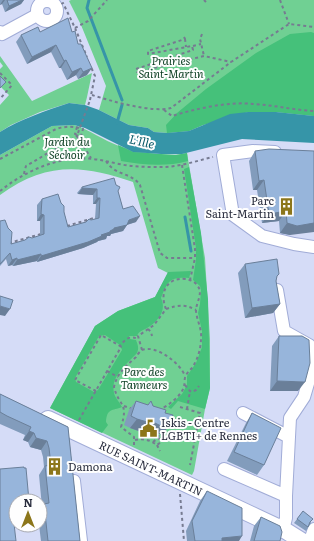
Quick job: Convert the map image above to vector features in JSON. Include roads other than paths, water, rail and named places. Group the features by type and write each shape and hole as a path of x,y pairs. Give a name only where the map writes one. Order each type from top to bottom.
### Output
{"main road":[{"name":"RUE SAINT-MARTIN","path":"33,411 71,438 129,457 179,480 284,534 302,541"}],"street":[{"path":"42,1 60,3 56,15 51,20 43,20 37,15 37,7 42,1"},
{"path":"0,32 2,34 37,15"},
{"path":"284,152 253,151 223,155 234,215 262,236 294,244 314,247"},
{"path":"277,288 284,331 309,345 311,373 304,397 290,418 284,534"},
{"path":"243,413 289,437"},
{"path":"72,468 81,541"},
{"path":"224,469 286,496"},
{"path":"310,541 314,530"}],"water":[{"name":"L'Ille","path":"69,103 85,105 99,110 129,125 148,128 154,132 167,133 189,131 230,114 248,112 276,112 314,116 314,143 242,139 182,154 133,152 85,128 74,125 52,126 0,155 0,132 25,119"}],"waterway":[{"path":"89,0 87,8 122,100"},
{"path":"117,123 122,105"},
{"path":"185,217 191,251"}],"place":[{"name":"Parc Saint-Martin","path":"287,206"},
{"name":"Iskis - Centre LGBTI+ de Rennes","path":"148,428"},
{"name":"Damona","path":"55,466"}],"park label":[{"name":"Prairies Saint-Martin","path":"171,66"},
{"name":"Jardin du Séchoir","path":"67,147"},
{"name":"Parc des Tanneurs","path":"144,377"}]}
